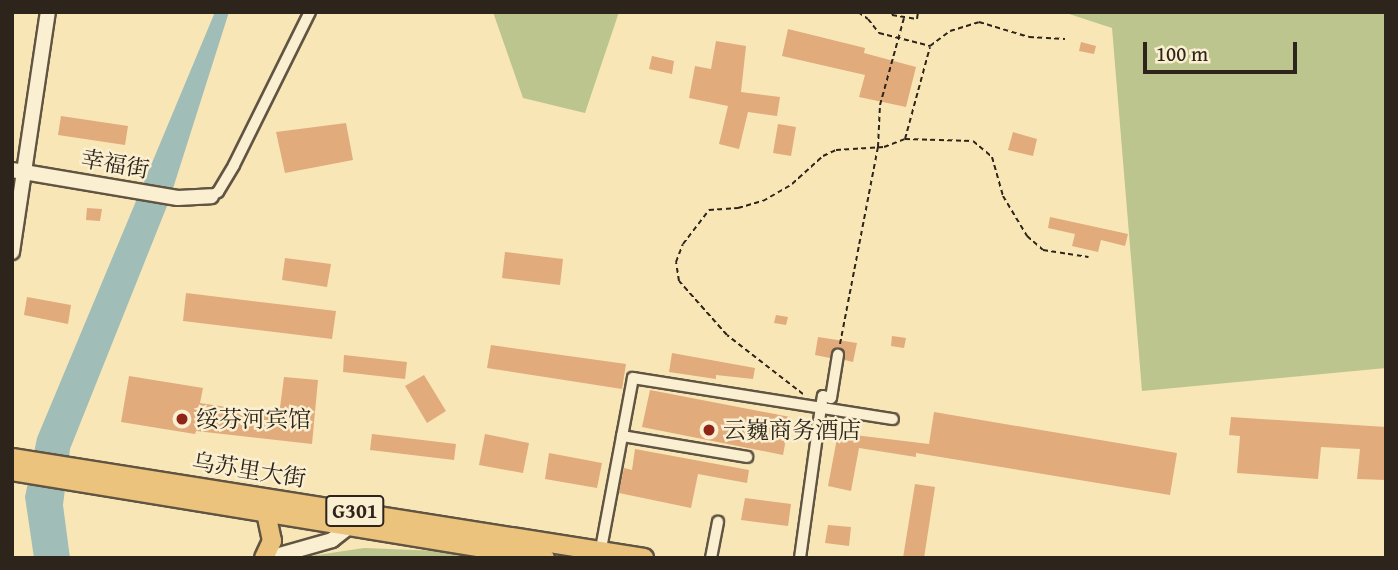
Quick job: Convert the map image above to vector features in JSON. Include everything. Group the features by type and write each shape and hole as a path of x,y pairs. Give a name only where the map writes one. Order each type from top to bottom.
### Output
{"highway":[{"name":"乌苏里大街","path":"20,466 600,555 643,558"},
{"name":"乌苏里大街","path":"65,472 266,512 357,519 545,558"},
{"path":"266,512 272,541 266,558"}],"street":[{"path":"12,252 18,171 48,12"},
{"path":"211,197 218,192 234,165 310,12"},
{"name":"幸福街","path":"18,171 178,198 211,197"},
{"path":"800,558 823,396 831,398 838,355"},
{"path":"600,555 633,378 892,419"},
{"path":"622,436 747,457"},
{"path":"266,558 332,540 357,519"},
{"path":"711,558 718,522"}],"path":[{"path":"858,12 869,19 879,33 930,46"},
{"path":"892,12 892,15 917,19 918,12"},
{"path":"838,355 878,147 880,105 904,18"},
{"path":"905,139 915,112 930,46 950,31 979,22 1029,37 1065,39"},
{"path":"821,407 727,335 679,281 676,262 683,244 709,210 738,208 763,201 792,184 823,156 836,150 878,147 905,139 973,141 992,157 1003,196 1027,236 1044,250 1088,257"}],"green space":[{"path":"493,12 619,12 585,113 523,98"},
{"path":"1063,12 1386,12 1386,368 1142,391 1112,28"},
{"path":"364,548 439,551 479,558 297,558"}],"water":[{"path":"215,12 229,12 169,201 70,449 63,505 70,558 34,558 25,497 37,438"}],"building":[{"path":"788,29 865,48 864,53 916,67 906,107 859,97 865,75 782,56"},
{"path":"716,41 746,46 741,92 780,97 777,116 748,112 739,149 719,144 728,106 689,98 695,66 711,69"},
{"path":"1081,42 1096,46 1094,54 1079,51"},
{"path":"652,56 674,61 672,74 649,69"},
{"path":"61,116 128,126 125,145 58,135"},
{"path":"346,123 353,160 285,173 276,132"},
{"path":"778,124 796,127 791,156 773,153"},
{"path":"1013,132 1037,139 1033,156 1008,150"},
{"path":"87,208 102,209 100,221 86,220"},
{"path":"1050,217 1128,234 1125,246 1101,240 1098,252 1072,246 1075,234 1048,228"},
{"path":"505,252 563,259 560,285 502,278"},
{"path":"285,258 331,264 327,287 282,280"},
{"path":"186,293 336,311 332,339 183,321"},
{"path":"27,297 71,305 68,324 24,315"},
{"path":"776,315 788,317 786,325 774,323"},
{"path":"892,336 906,338 904,348 891,346"},
{"path":"818,337 857,343 853,362 845,360 845,352 840,348 833,350 830,358 815,355"},
{"path":"491,345 626,364 622,389 487,368"},
{"path":"672,353 755,368 753,379 716,375 716,379 669,372"},
{"path":"344,355 407,362 405,379 343,372"},
{"path":"424,375 446,411 427,423 405,386"},
{"path":"129,376 203,388 200,403 279,415 284,377 318,380 312,444 196,431 195,434 121,422"},
{"path":"650,390 790,417 783,455 642,427"},
{"path":"934,412 1177,453 1170,495 916,453 916,457 859,448 851,491 828,486 838,433 929,444"},
{"path":"1231,417 1386,427 1386,480 1357,479 1360,449 1321,447 1318,479 1237,473 1240,436 1229,435"},
{"path":"372,434 456,444 454,460 370,450"},
{"path":"485,434 529,443 523,473 479,465"},
{"path":"635,449 749,470 747,483 698,474 691,508 619,493 624,468 632,470"},
{"path":"549,453 602,463 597,488 545,479"},
{"path":"915,484 935,487 924,558 903,558"},
{"path":"745,498 791,504 788,526 741,520"},
{"path":"828,525 851,527 849,546 825,543"}],"place":[{"name":"绥芬河宾馆","path":"182,419"},
{"name":"云巍商务酒店","path":"709,430"}]}
